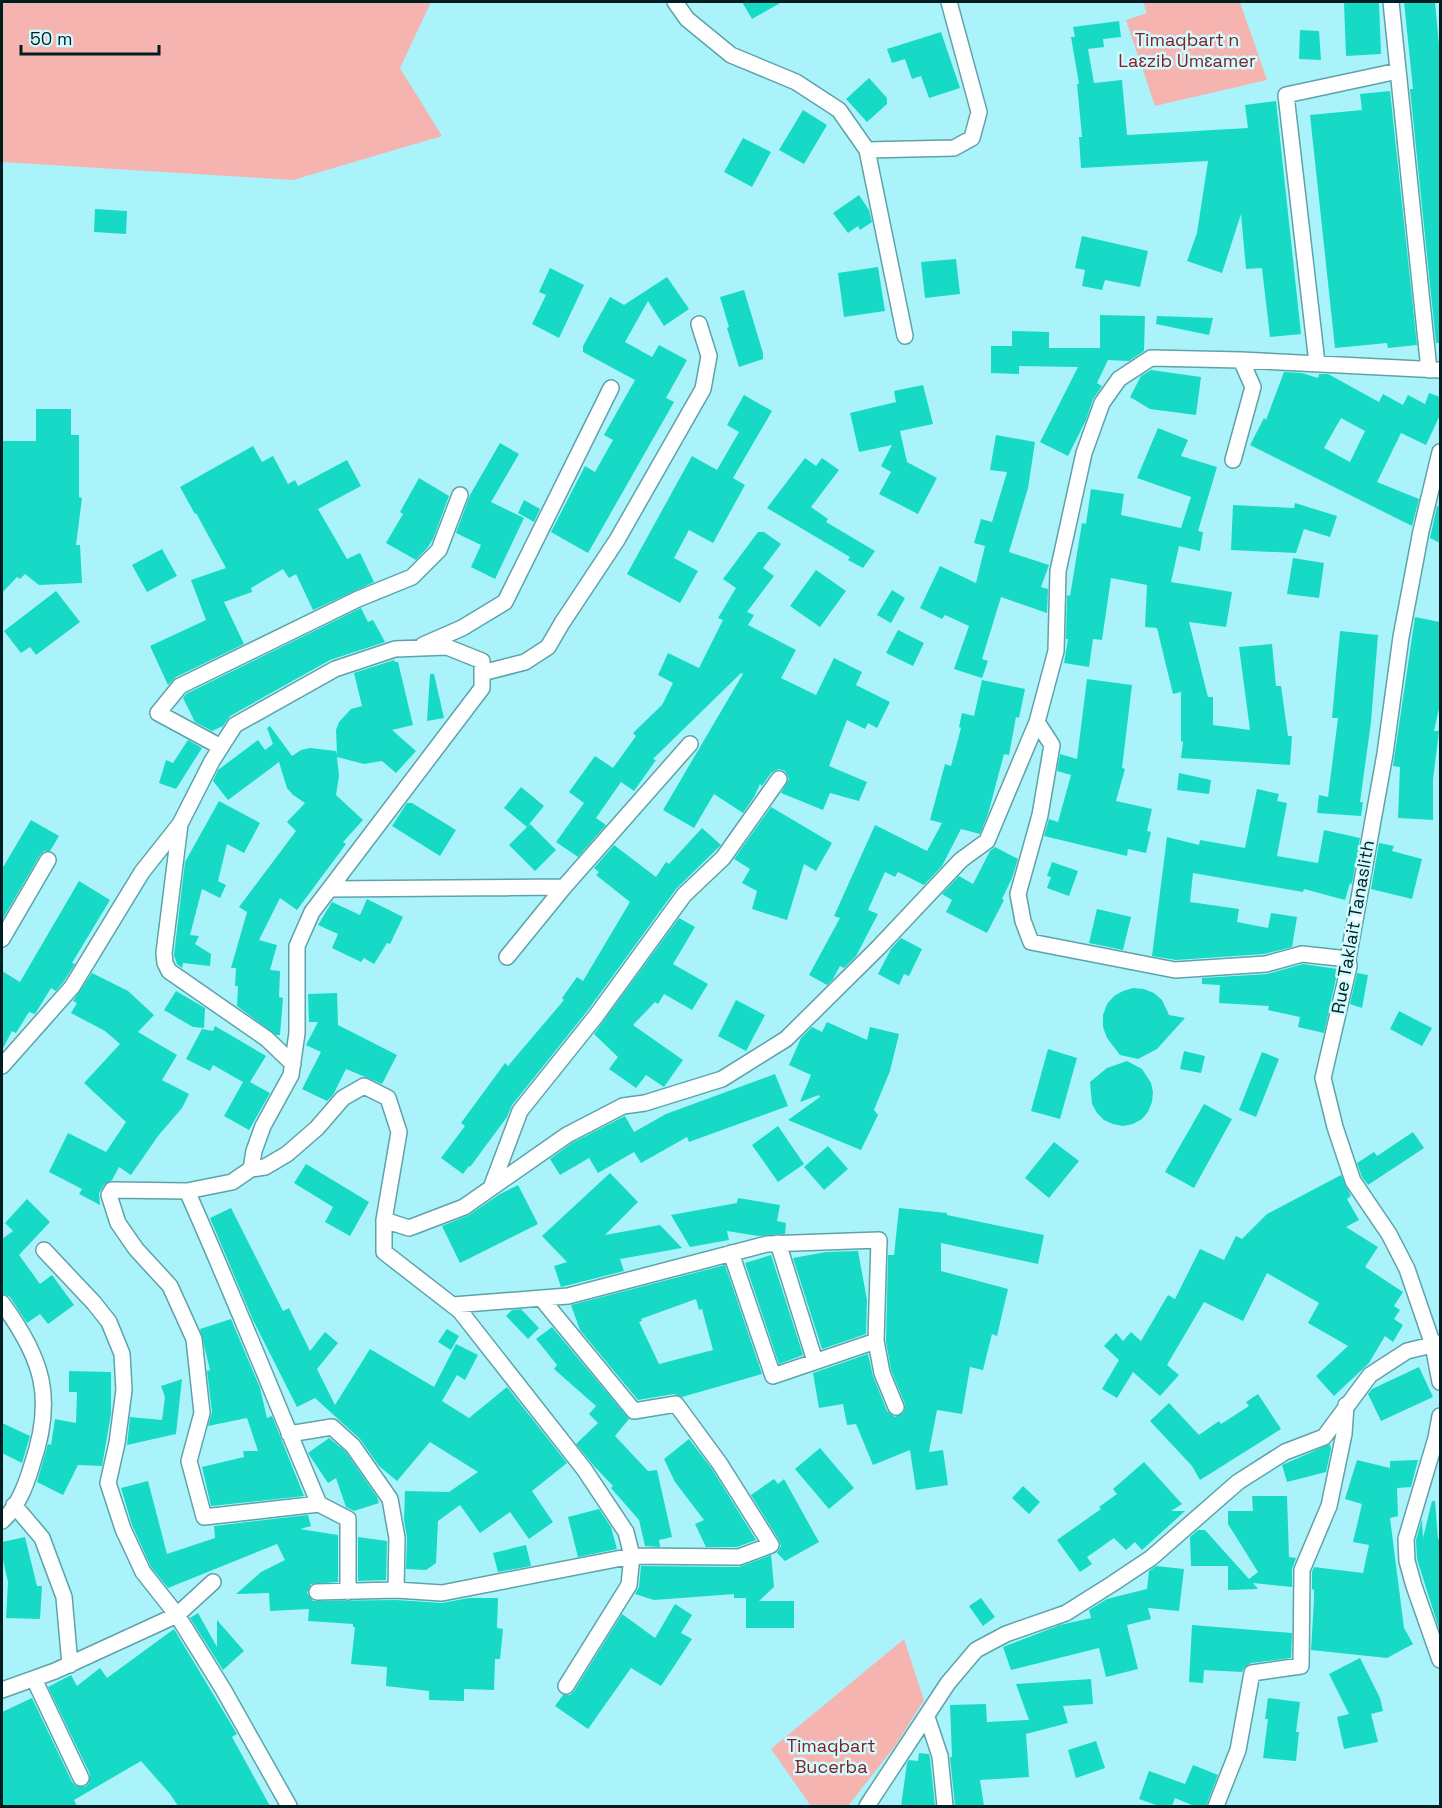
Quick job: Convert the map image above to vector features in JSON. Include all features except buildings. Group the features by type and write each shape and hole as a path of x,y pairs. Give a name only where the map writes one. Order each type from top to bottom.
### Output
{"street":[{"path":"675,2 687,19 730,55 796,82 840,110 867,150 905,336"},
{"path":"867,150 954,148 972,138 980,112 949,2"},
{"path":"384,1220 409,1228 464,1207 567,1135 623,1106 645,1103 722,1079 786,1039 879,947 961,860 987,841 1037,722 1056,651 1058,571 1084,453 1102,403 1119,379 1151,358 1317,363 1435,370 1391,2"},
{"path":"1317,363 1286,95 1398,71"},
{"path":"482,673 525,662 548,647 617,540 703,389 709,356 699,324"},
{"path":"1233,460 1253,387 1241,360"},
{"path":"414,648 462,628 505,602 611,388"},
{"name":"Rue Taklait Tanaslith","path":"1440,452 1421,531 1401,637 1385,754 1348,959 1349,966 1323,1078 1335,1127 1353,1180 1389,1234 1407,1269 1436,1344 1440,1382"},
{"path":"221,747 158,713 180,686 358,599 412,577 439,550 460,495"},
{"path":"2,1066 72,987 141,872 180,824 235,725 335,669 395,649 447,647 482,661 482,688 312,912 297,946 297,1033 291,1075 260,1134 251,1169"},
{"path":"1037,722 1052,745 1040,815 1018,894 1023,921 1031,942 1175,970 1266,964 1302,954 1348,959"},
{"path":"507,957 564,887 690,744"},
{"path":"491,1188 519,1111 596,1016 684,895 723,858 778,779"},
{"path":"180,824 164,953 165,963 169,971 267,1039 293,1064"},
{"path":"2,939 48,860"},
{"path":"330,889 564,887"},
{"path":"348,1592 348,1519 319,1504 204,1517 189,1461 202,1413 194,1339 170,1286 136,1249 118,1223 109,1195 112,1190 187,1191 231,1182 251,1169 265,1167 287,1154 317,1128 343,1098 364,1086 387,1098 399,1132 384,1220 384,1252 460,1311 584,1469 626,1532 632,1556 629,1585 566,1686"},
{"path":"187,1191 319,1504"},
{"path":"453,1305 568,1296 767,1244 879,1240 876,1341 882,1373 896,1407"},
{"path":"778,1244 815,1361"},
{"path":"44,1250 109,1322 122,1354 124,1390 117,1443 108,1483 123,1529 143,1572 177,1615 223,1689 290,1806"},
{"path":"731,1253 772,1376 876,1341"},
{"path":"317,1592 396,1590 442,1593 632,1556 739,1557 771,1545 720,1464 676,1404 634,1411 541,1298"},
{"path":"2,1303 17,1324 33,1354 43,1386 44,1407 42,1437 26,1485 2,1521"},
{"path":"867,1806 948,1683 976,1650 1006,1634 1066,1613 1112,1584 1151,1558 1238,1482 1285,1452 1324,1437 1370,1375 1407,1351 1436,1344"},
{"path":"1216,1806 1238,1750 1252,1673 1301,1666 1302,1570 1329,1506 1344,1434 1346,1405"},
{"path":"1440,1416 1437,1438 1406,1539 1407,1561 1440,1660"},
{"path":"289,1434 332,1427 352,1446 390,1498 397,1538 396,1590"},
{"path":"14,1505 42,1538 64,1597 70,1665"},
{"path":"2,1690 70,1665 177,1615 213,1582"},
{"path":"34,1679 81,1778"},
{"path":"927,1717 940,1756 945,1806"}],"green space":[{"path":"2,2 431,2 400,68 442,136 293,180 2,162"},
{"name":"Timaqbart n Laɛzib Umɛamer","path":"1143,2 1240,2 1267,80 1155,106 1126,20 1147,13"},
{"name":"Timaqbart Bucerba","path":"904,1639 924,1700 895,1746 848,1806 811,1806 771,1749"}]}
